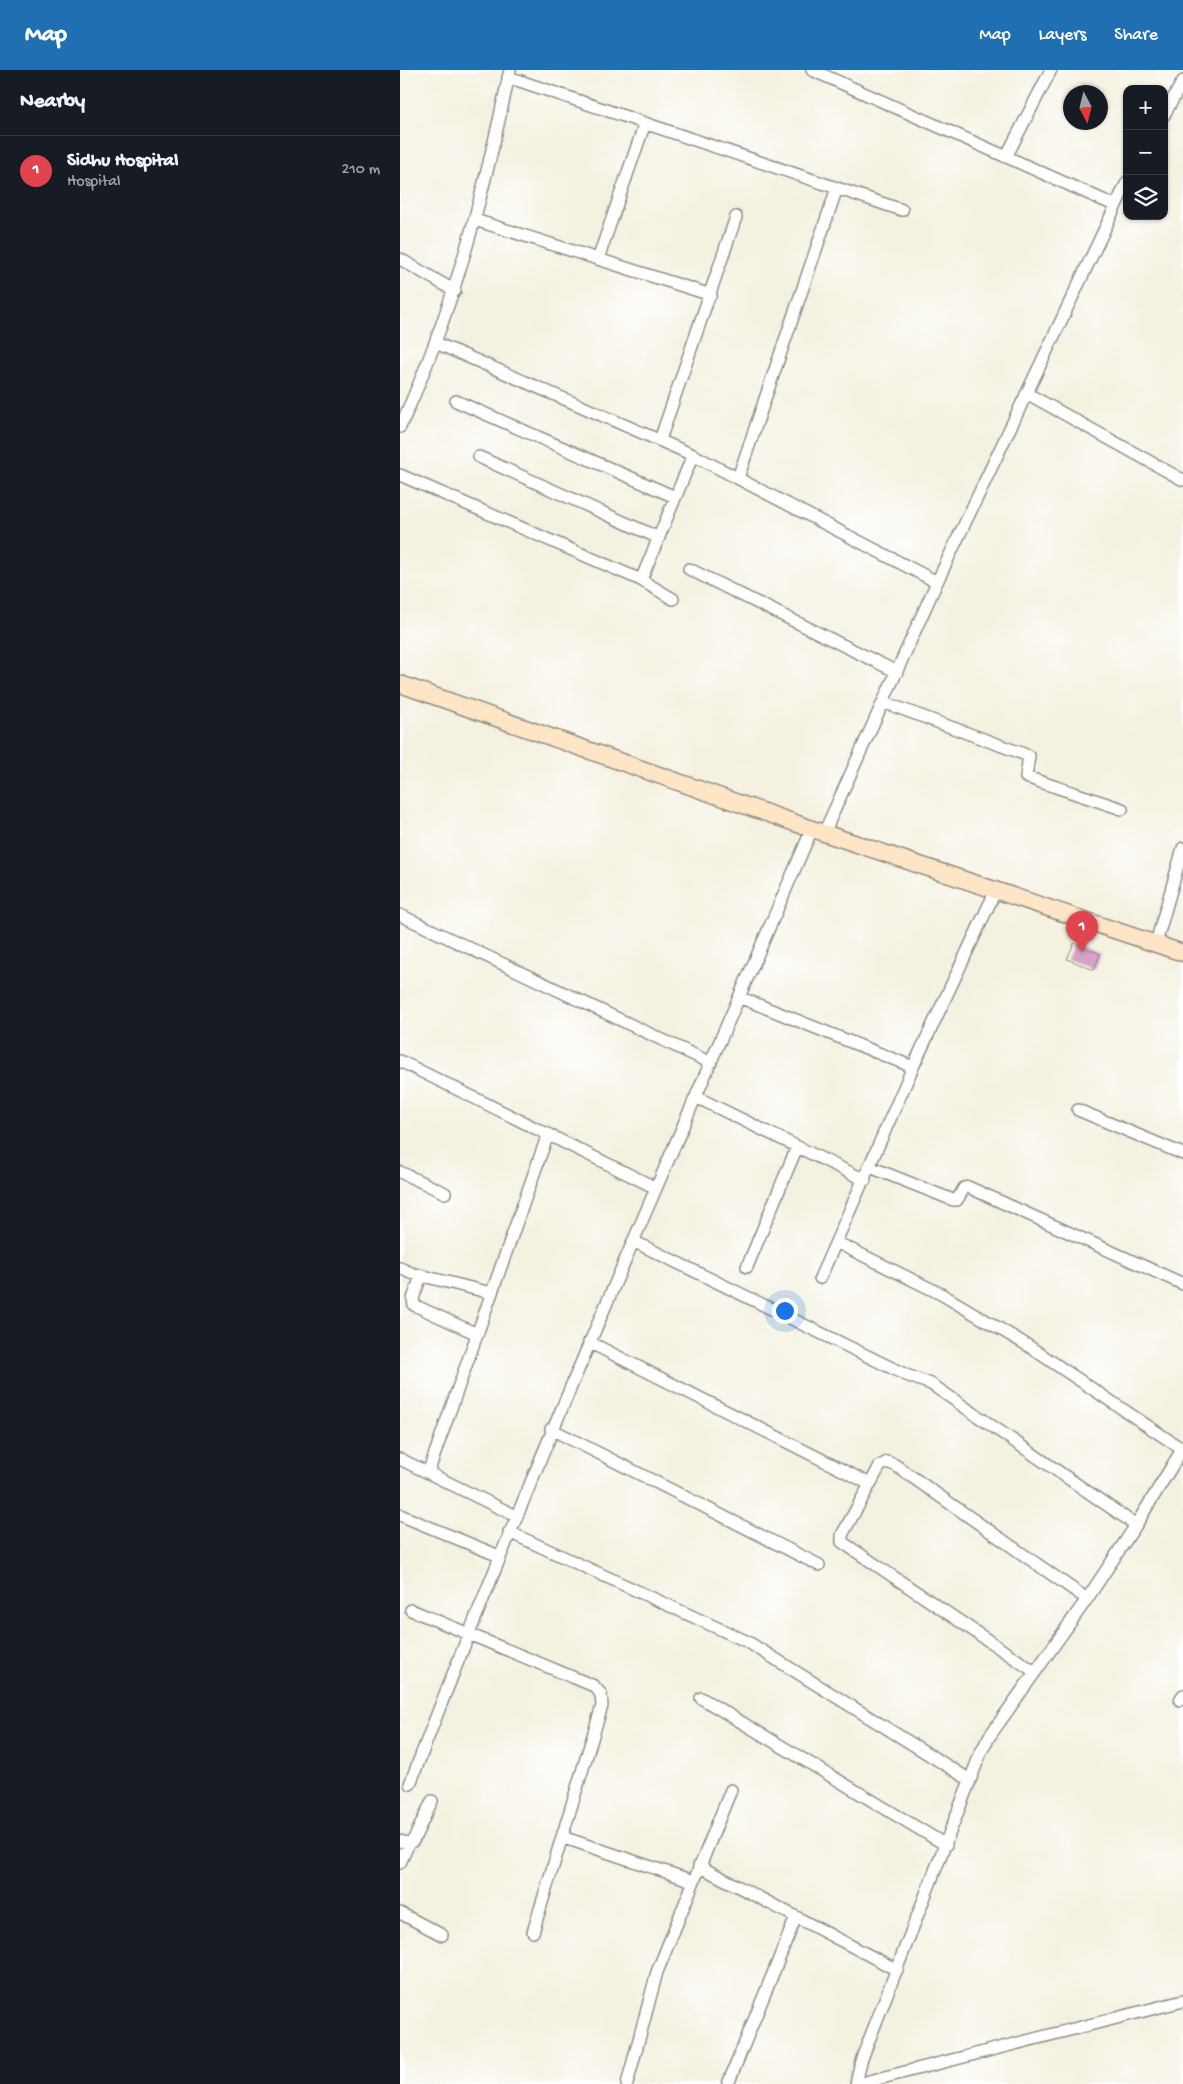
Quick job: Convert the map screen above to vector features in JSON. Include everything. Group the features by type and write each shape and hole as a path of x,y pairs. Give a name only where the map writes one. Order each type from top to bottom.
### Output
{"main road":[{"path":"400,684 818,831 1183,952"}],"street":[{"path":"812,70 1114,205"},
{"path":"1006,157 1051,70"},
{"path":"400,427 436,343 454,291 475,220 509,73 645,123 902,210"},
{"path":"1168,108 1183,81"},
{"path":"598,259 645,123"},
{"path":"738,478 837,188"},
{"path":"410,1784 467,1635 552,1429 739,997 818,831 883,702 937,582 1028,394 1123,189"},
{"path":"660,440 736,217"},
{"path":"475,220 711,295"},
{"path":"400,258 454,291"},
{"path":"436,343 693,455 937,582"},
{"path":"1028,394 1183,480"},
{"path":"456,401 675,498"},
{"path":"641,580 693,455"},
{"path":"479,457 659,538"},
{"path":"400,475 641,580 673,599"},
{"path":"689,569 896,672"},
{"path":"883,702 1029,756 1025,776 1122,809"},
{"path":"1156,944 1183,848"},
{"path":"820,1278 865,1180 913,1067 996,890"},
{"path":"400,915 710,1063"},
{"path":"739,997 913,1067"},
{"path":"400,1061 656,1188"},
{"path":"696,1097 865,1180"},
{"path":"1078,1110 1183,1154"},
{"path":"428,1473 548,1134"},
{"path":"746,1267 797,1147"},
{"path":"870,1167 955,1201 964,1188 968,1187 1183,1284"},
{"path":"400,1172 445,1193"},
{"path":"633,1241 906,1375 931,1384 1136,1524"},
{"path":"836,1242 941,1294 1027,1345 1183,1448 1087,1599 989,1737 970,1780 861,2061 857,2084 1183,2001"},
{"path":"400,1268 421,1276 491,1293"},
{"path":"421,1276 413,1299 414,1305 477,1334"},
{"path":"589,1342 870,1484"},
{"path":"552,1429 819,1565"},
{"path":"400,1459 516,1516"},
{"path":"1035,1672 842,1542 842,1535 880,1466 887,1462 892,1463 1087,1599"},
{"path":"400,1515 499,1556"},
{"path":"509,1532 748,1642 970,1780"},
{"path":"410,1610 594,1686 601,1694 602,1706 533,1932"},
{"path":"701,1698 946,1845"},
{"path":"627,2084 657,1972 731,1790"},
{"path":"400,1863 405,1842 413,1841 432,1801"},
{"path":"562,1837 693,1881"},
{"path":"699,1866 897,1970"},
{"path":"400,1912 442,1935"},
{"path":"728,2084 796,1917"}],"building":[{"path":"1074,943 1100,954 1094,970 1067,959"}],"place":[{"name":"Sidhu Hospital","path":"1082,952"}]}
